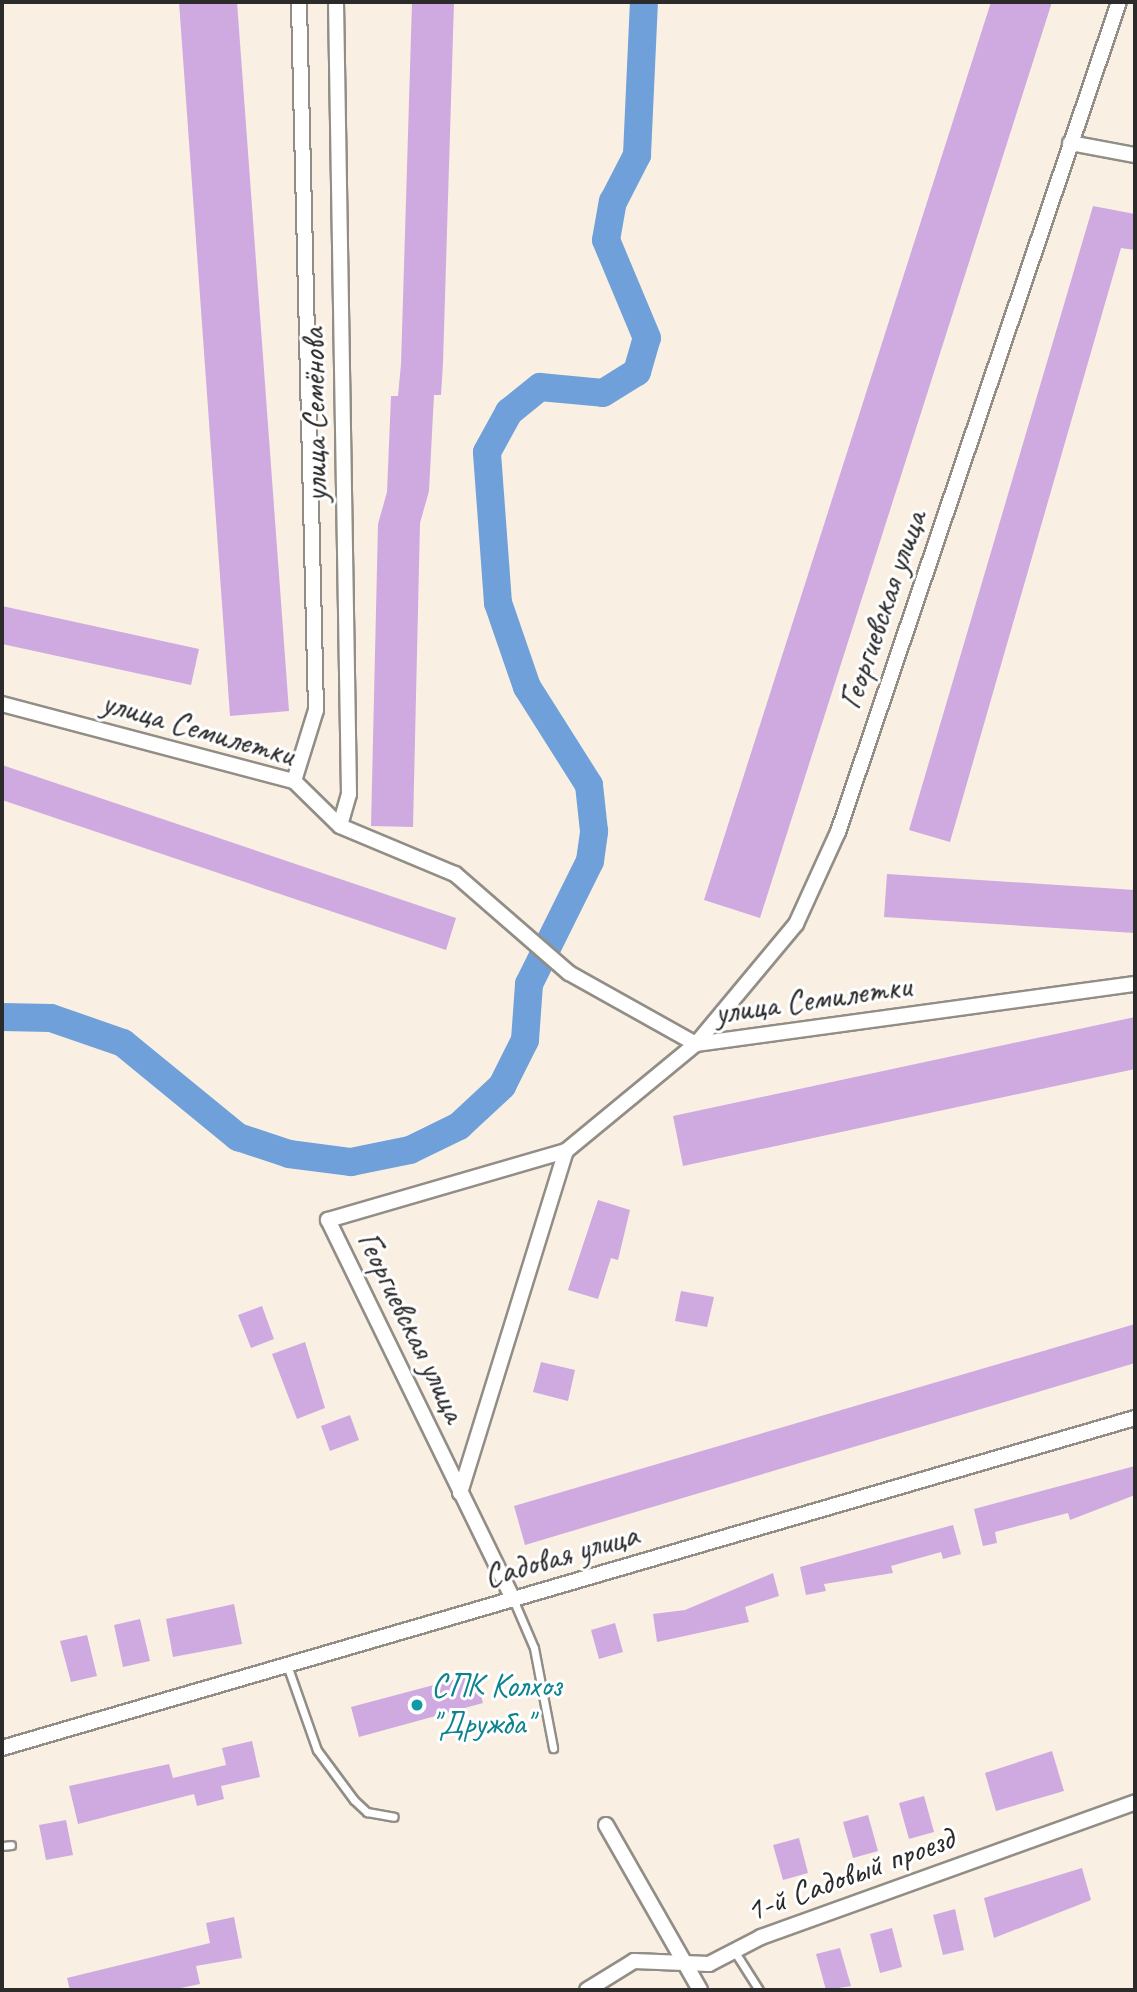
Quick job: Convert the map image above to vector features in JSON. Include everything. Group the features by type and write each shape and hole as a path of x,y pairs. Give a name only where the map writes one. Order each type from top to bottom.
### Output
{"street":[{"name":"улица Семёнова","path":"294,781 316,710 299,2"},
{"name":"улица Семёнова","path":"336,2 349,794 340,826"},
{"name":"Георгиевская улица","path":"513,1599 328,1220 566,1151 696,1044 796,924 838,832 1119,2"},
{"path":"1070,143 1135,155"},
{"name":"улица Семилетки","path":"2,704 294,781 340,826 455,874 504,921 569,973 696,1044 1135,984"},
{"name":"Георгиевская улица","path":"460,1493 566,1151"},
{"name":"Садовая улица","path":"2,1748 1135,1418"},
{"name":"1-й Садовый проезд","path":"587,1990 634,1961 709,1964 733,1949 1135,1802"},
{"path":"606,1825 699,1990"}],"lane":[{"path":"513,1599 534,1648 553,1748"},
{"path":"287,1664 317,1750 354,1801 367,1812 394,1817"},
{"path":"2,1846 11,1845"},
{"path":"733,1949 760,1990"}],"building":[{"path":"179,2 237,2 289,711 230,716"},
{"path":"412,2 454,2 443,363 441,395 434,395 429,491 420,523 413,827 371,826 378,524 387,492 391,396 398,396 401,364"},
{"path":"991,2 1052,2 760,918 704,900"},
{"path":"1093,206 1135,214 1135,250 1121,248 950,842 909,830"},
{"path":"2,606 199,649 191,685 2,644"},
{"path":"2,765 456,918 446,950 2,800"},
{"path":"887,874 1135,890 1135,933 884,917"},
{"path":"1135,1017 1135,1069 683,1166 673,1116"},
{"path":"598,1200 630,1210 618,1260 611,1258 598,1299 568,1290"},
{"path":"681,1291 714,1297 707,1327 675,1321"},
{"path":"262,1306 274,1339 251,1348 238,1315"},
{"path":"1135,1324 1135,1363 525,1545 514,1506"},
{"path":"305,1342 325,1408 297,1419 272,1354"},
{"path":"541,1362 575,1370 568,1401 533,1392"},
{"path":"350,1415 359,1440 330,1451 321,1426"},
{"path":"1135,1466 1135,1495 1070,1520 1068,1513 995,1532 997,1543 983,1546 974,1509"},
{"path":"953,1525 961,1554 943,1559 941,1552 891,1566 893,1573 824,1584 826,1591 806,1595 800,1567"},
{"path":"773,1573 779,1596 745,1607 749,1622 657,1642 653,1614 685,1610"},
{"path":"234,1604 242,1644 173,1657 166,1619"},
{"path":"140,1619 150,1661 123,1667 114,1625"},
{"path":"615,1623 623,1652 599,1659 591,1630"},
{"path":"87,1635 97,1676 71,1682 60,1641"},
{"name":"СПК Колхоз \"Дружба\"","path":"475,1674 483,1703 359,1737 351,1707"},
{"path":"252,1741 260,1777 221,1786 224,1799 197,1806 194,1794 78,1824 69,1786 169,1764 173,1778 226,1765 222,1748"},
{"path":"1052,1751 1064,1791 996,1811 985,1773"},
{"path":"924,1796 934,1832 909,1839 899,1803"},
{"path":"868,1815 878,1851 853,1858 843,1822"},
{"path":"66,1820 73,1855 46,1860 39,1825"},
{"path":"799,1838 808,1873 783,1880 773,1845"},
{"path":"1082,1868 1091,1900 994,1938 984,1898"},
{"path":"955,1909 964,1950 943,1955 933,1915"},
{"path":"234,1917 242,1958 196,1966 200,1984 171,1990 70,1990 67,1978 210,1943 206,1923"},
{"path":"892,1928 902,1967 880,1973 870,1934"},
{"path":"840,1948 851,1986 826,1990 816,1954"}],"waterway":[{"path":"2,1017 51,1018 123,1043 238,1137 289,1154 351,1162 410,1150 459,1126 502,1086 525,1040 529,984 590,861 594,831 589,785 527,687 498,603 487,452 509,412 540,387 603,393 637,372 647,338 606,240 613,202 637,155 644,2"}],"place":[{"name":"СПК Колхоз \"Дружба\"","path":"417,1705"}]}
